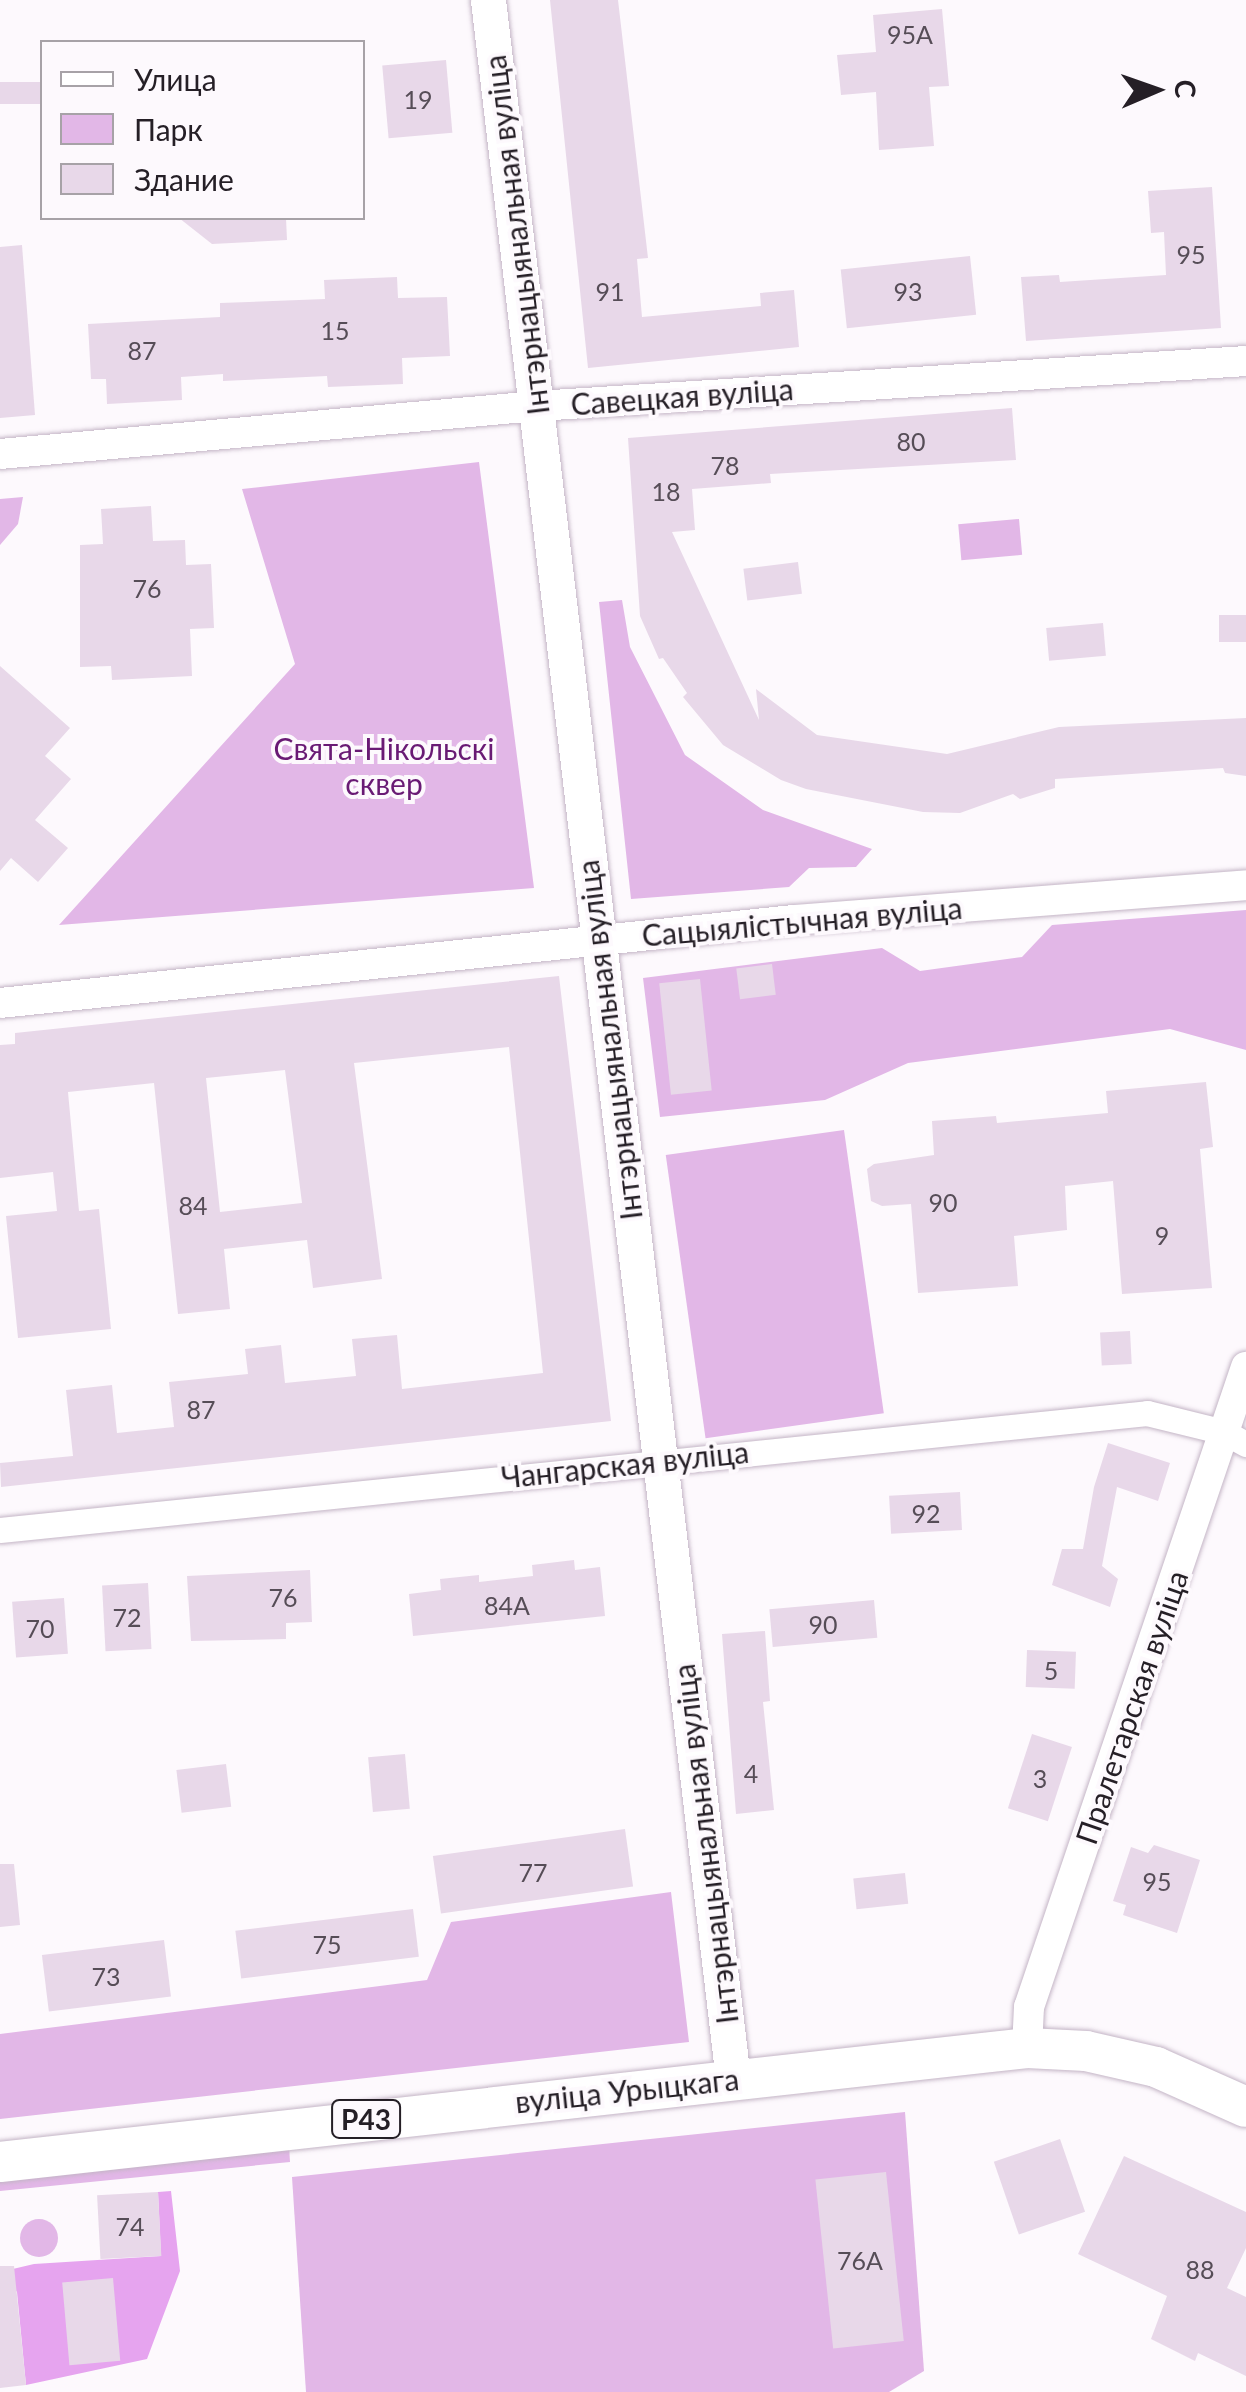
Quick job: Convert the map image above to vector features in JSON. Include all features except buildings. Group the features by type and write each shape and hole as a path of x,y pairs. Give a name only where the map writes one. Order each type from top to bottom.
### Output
{"main road":[{"name":"Інтэрнацыянальная вуліца","path":"488,0 733,2079"},
{"name":"вуліца Урыцкага","path":"0,2162 1027,2048 1086,2052 1156,2067 1246,2106"}],"street":[{"name":"Савецкая вуліца","path":"0,454 536,406 1246,360"},
{"name":"Сацыялістычная вуліца","path":"0,1003 596,939 1246,886"},
{"name":"Пралетарская вуліца","path":"1027,2048 1029,2007 1235,1438 1246,1367"},
{"name":"Чангарская вуліца","path":"0,1530 1147,1413 1235,1438"}],"green space":[{"name":"Свята-Нікольскі сквер","path":"479,462 534,888 59,925 295,664 242,489"},
{"path":"23,497 18,524 0,545 0,499"},
{"path":"1019,519 1022,555 961,560 958,524"},
{"path":"622,600 630,647 685,755 763,810 872,849 856,867 809,868 789,887 631,899 599,602"},
{"path":"1246,910 1246,1050 1170,1029 908,1063 825,1100 660,1117 643,978 882,948 920,971 1022,957 1052,925"},
{"path":"844,1130 884,1413 706,1438 666,1155"},
{"path":"671,1892 689,2042 0,2119 0,2034 427,1980 451,1922"},
{"path":"905,2112 924,2371 889,2392 306,2392 292,2177"},
{"path":"288,2128 290,2162 0,2191 0,2162"},
{"path":"39,2219 52,2225 58,2238 52,2251 39,2257 26,2251 20,2238 26,2225"}],"shaded area":[{"path":"171,2191 180,2271 147,2359 26,2385 17,2292 0,2272 34,2264 161,2256 158,2192"}]}
